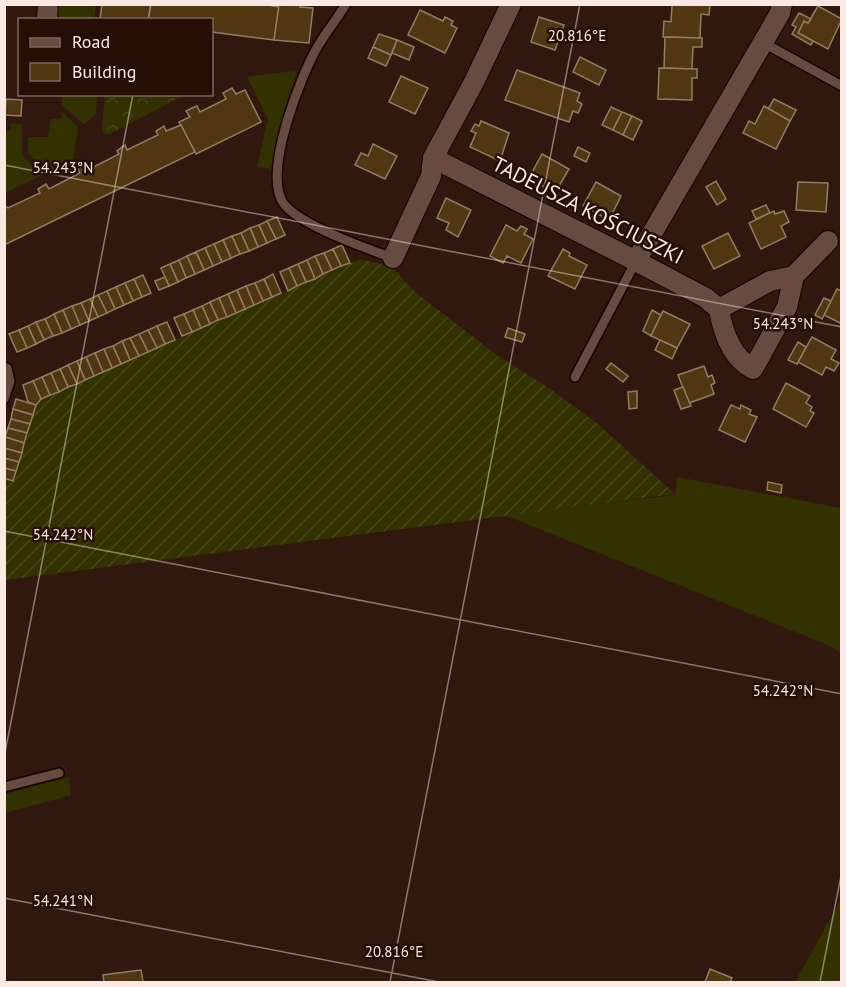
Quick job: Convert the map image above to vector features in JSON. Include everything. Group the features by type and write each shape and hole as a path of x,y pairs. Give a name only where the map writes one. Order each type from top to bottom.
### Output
{"street":[{"path":"393,258 431,176 433,158 511,4"},
{"path":"636,261 782,4"},
{"name":"TADEUSZA KOŚCIUSZKI","path":"433,158 636,261 706,298 719,309"},
{"path":"794,276 770,281 719,309 722,326 739,361 753,369 787,307 794,276 828,241"}],"lane":[{"path":"346,4 318,45 295,100 277,174 281,200 298,215 339,238 393,258"},
{"path":"762,42 842,86"},
{"path":"575,378 636,261"},
{"path":"4,399 10,381 7,368"},
{"path":"4,787 58,773"}],"green space":[{"path":"57,5 96,5 94,18 55,18"},
{"path":"294,71 296,74 283,115 273,169 257,167 268,119 247,77"},
{"path":"62,96 97,96 96,114 84,124 62,105"},
{"path":"105,96 182,96 108,135 102,131"},
{"path":"62,112 78,127 73,160 46,173 28,152 28,137 48,137 51,119 61,119"},
{"path":"11,123 22,124 22,154 40,176 5,193 5,131 11,131"},
{"path":"360,259 392,267 415,292 498,356 549,388 598,424 675,494 5,580 4,478 13,480 36,405 41,399"},
{"path":"677,477 841,508 841,653 828,645 504,515 675,495"},
{"path":"69,777 71,795 5,813 5,794"},
{"path":"841,900 841,982 795,982"}],"building":[{"path":"102,4 262,4 279,7 274,40 213,32 213,18 100,18"},
{"path":"301,4 300,7 313,8 309,43 274,40 279,5"},
{"path":"672,5 710,5 709,15 701,14 700,38 663,37 664,21 671,22"},
{"path":"818,6 842,19 828,49 798,33 804,21 808,23"},
{"path":"420,10 443,21 445,17 453,21 451,25 457,28 445,53 408,35"},
{"path":"799,13 811,19 808,23 804,21 798,33 813,41 811,45 792,34 796,27 792,25"},
{"path":"539,17 564,25 555,50 531,42"},
{"path":"379,34 397,40 391,55 373,47"},
{"path":"665,37 702,38 702,47 693,47 692,69 664,68"},
{"path":"397,40 414,47 409,60 392,53"},
{"path":"373,47 391,55 386,66 368,58"},
{"path":"580,57 606,70 599,85 573,72"},
{"path":"659,68 697,69 697,78 692,78 692,100 658,99"},
{"path":"517,70 580,93 577,101 582,104 578,113 573,111 569,122 505,100"},
{"path":"401,76 428,88 415,114 389,102"},
{"path":"232,88 236,94 245,90 261,122 196,154 179,122 190,117 186,111 192,108 197,106 200,112 226,99 223,93"},
{"path":"6,99 22,100 21,116 5,115"},
{"path":"774,99 796,110 790,121 768,109"},
{"path":"764,106 790,121 776,149 743,133 749,121 755,124"},
{"path":"611,107 622,112 613,130 602,125"},
{"path":"622,112 632,116 623,135 613,130"},
{"path":"632,116 642,121 633,140 623,135"},
{"path":"481,121 509,133 500,161 470,147 476,133 471,131 475,124 479,126"},
{"path":"181,125 195,152 4,245 4,205 8,208 40,193 38,189 46,184 49,189 80,173 78,169 85,165 88,170 119,154 117,151 125,145 127,150 158,135 156,131 164,126 166,131"},
{"path":"373,144 397,156 385,179 355,165 361,153 368,156"},
{"path":"578,147 590,153 586,162 574,156"},
{"path":"542,154 569,169 555,193 529,178"},
{"path":"716,181 726,199 717,205 706,187"},
{"path":"596,182 621,196 609,220 583,206"},
{"path":"798,182 828,183 826,212 796,210"},
{"path":"446,198 471,210 458,237 446,230 449,223 437,218"},
{"path":"766,205 770,213 756,219 752,211"},
{"path":"774,211 775,214 784,211 789,222 781,226 786,237 761,249 749,223"},
{"path":"277,217 285,235 276,239 267,221"},
{"path":"267,221 276,239 267,243 259,225"},
{"path":"259,225 267,243 258,247 250,228"},
{"path":"506,225 517,231 521,226 527,229 524,234 533,239 521,263 507,256 503,263 490,256"},
{"path":"250,228 258,247 249,251 241,233"},
{"path":"241,233 249,251 240,254 232,236"},
{"path":"728,233 740,256 714,269 702,246"},
{"path":"232,236 240,254 231,258 223,240"},
{"path":"223,240 231,258 222,262 214,244"},
{"path":"214,244 222,262 213,266 205,248"},
{"path":"342,245 350,263 341,266 333,249"},
{"path":"205,248 213,266 204,270 196,252"},
{"path":"333,249 341,266 332,270 324,253"},
{"path":"563,249 570,253 569,256 587,265 575,289 548,276"},
{"path":"196,252 204,270 195,274 187,256"},
{"path":"324,253 332,270 323,274 315,256"},
{"path":"187,256 195,274 186,278 179,260"},
{"path":"315,256 323,274 315,279 307,260"},
{"path":"179,260 186,278 178,282 170,264"},
{"path":"307,260 315,279 306,282 298,264"},
{"path":"170,264 178,282 169,286 161,268"},
{"path":"298,264 306,282 297,286 289,268"},
{"path":"289,268 297,286 288,291 280,272"},
{"path":"273,274 281,293 272,297 264,279"},
{"path":"143,275 151,293 142,297 134,279"},
{"path":"165,277 169,286 159,290 155,281"},
{"path":"134,279 142,297 133,301 125,283"},
{"path":"264,279 272,297 263,301 255,283"},
{"path":"125,283 133,301 124,305 116,287"},
{"path":"255,283 263,301 254,305 246,286"},
{"path":"246,286 254,305 245,309 237,290"},
{"path":"116,287 124,305 115,309 107,291"},
{"path":"837,289 842,291 842,324 824,315"},
{"path":"237,290 245,309 236,313 228,294"},
{"path":"107,291 115,309 107,313 98,295"},
{"path":"228,294 236,313 227,317 219,298"},
{"path":"98,295 107,313 98,317 90,299"},
{"path":"219,298 227,317 218,320 210,302"},
{"path":"824,298 831,301 822,319 815,315"},
{"path":"90,299 98,317 89,321 81,303"},
{"path":"210,302 218,320 210,324 202,306"},
{"path":"81,303 89,321 80,325 72,306"},
{"path":"72,306 80,325 71,329 63,310"},
{"path":"202,306 210,324 201,328 193,310"},
{"path":"63,310 71,329 62,333 54,314"},
{"path":"193,310 201,328 192,332 184,314"},
{"path":"652,310 661,315 651,336 643,331"},
{"path":"663,311 690,324 677,348 651,336"},
{"path":"54,314 62,333 53,336 45,319"},
{"path":"184,314 192,332 182,336 174,318"},
{"path":"45,319 53,336 44,340 36,322"},
{"path":"36,322 44,340 36,344 28,326"},
{"path":"167,322 175,340 165,344 157,326"},
{"path":"28,326 36,344 27,348 19,330"},
{"path":"157,326 165,344 157,348 148,330"},
{"path":"508,328 525,334 522,342 505,337"},
{"path":"19,330 27,348 17,352 9,334"},
{"path":"148,330 157,348 148,352 139,334"},
{"path":"139,334 148,352 139,356 130,338"},
{"path":"812,337 836,350 831,359 839,363 834,371 826,367 822,375 798,362"},
{"path":"130,338 139,356 130,360 122,341"},
{"path":"660,340 677,348 672,359 655,350"},
{"path":"122,341 130,360 121,364 113,346"},
{"path":"798,342 806,347 797,364 788,360"},
{"path":"113,346 121,364 112,368 104,349"},
{"path":"104,349 112,368 103,372 95,353"},
{"path":"95,353 103,372 94,376 86,357"},
{"path":"86,357 94,376 85,380 77,361"},
{"path":"77,361 85,380 77,384 68,365"},
{"path":"611,363 628,376 623,382 606,369"},
{"path":"68,365 77,384 68,387 60,369"},
{"path":"704,366 708,377 712,375 715,383 711,385 714,394 689,403 678,375"},
{"path":"60,369 68,387 59,392 51,373"},
{"path":"51,373 59,392 50,395 42,377"},
{"path":"42,377 50,395 41,399 33,381"},
{"path":"33,381 41,399 36,405 28,402 23,385"},
{"path":"786,383 810,396 806,403 812,407 810,411 814,413 806,427 773,409"},
{"path":"683,387 691,406 681,409 674,390"},
{"path":"637,391 637,408 629,409 628,392"},
{"path":"16,399 36,405 33,415 13,409"},
{"path":"731,405 740,409 741,405 751,410 749,414 757,417 745,442 719,430"},
{"path":"13,409 33,415 30,424 11,419"},
{"path":"11,419 30,424 27,433 8,428"},
{"path":"8,428 27,433 24,443 5,437"},
{"path":"5,437 24,443 22,453 4,448"},
{"path":"4,448 22,453 19,462 4,458"},
{"path":"4,458 19,462 16,471 4,468"},
{"path":"4,468 16,471 13,481 4,478"},
{"path":"768,482 782,485 781,493 767,490"},
{"path":"710,969 732,978 730,982 705,982"},
{"path":"141,970 143,982 104,982 103,975"}]}
